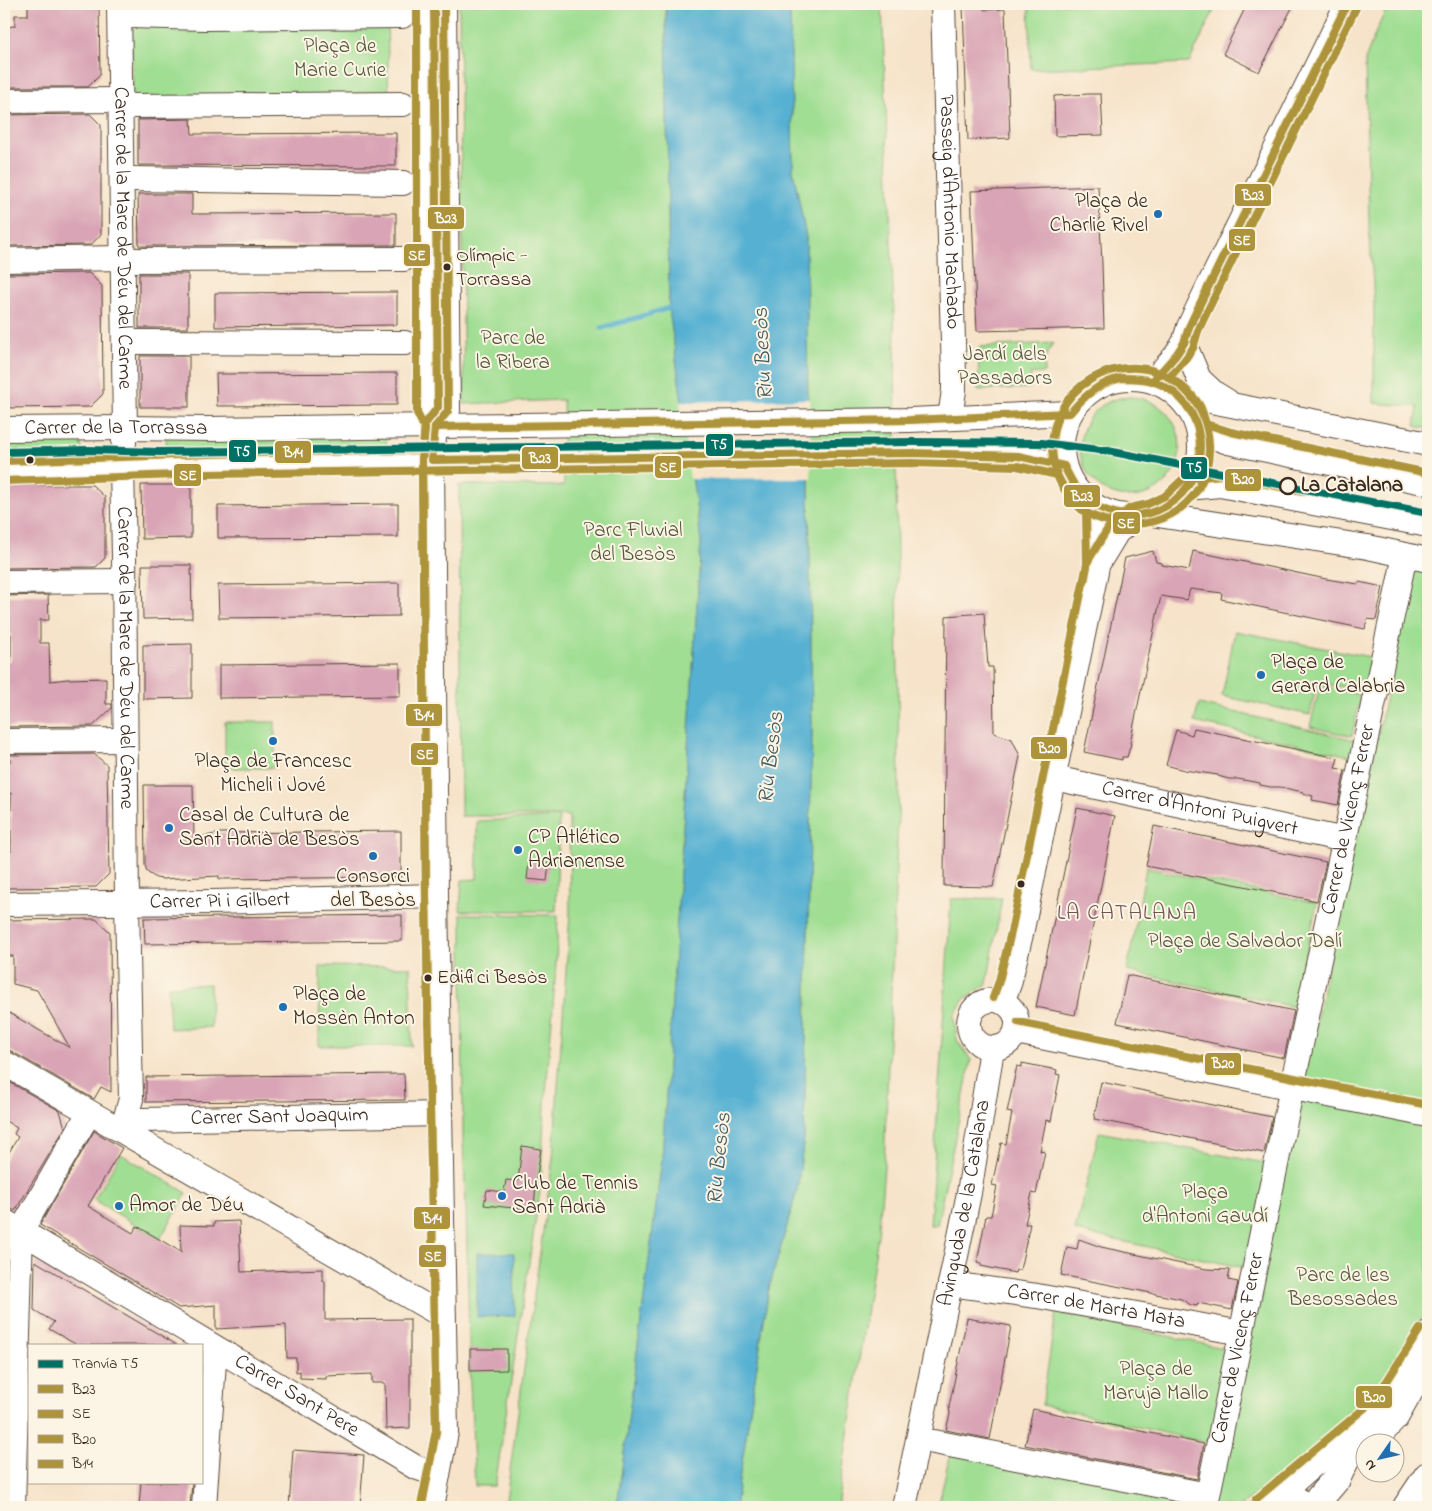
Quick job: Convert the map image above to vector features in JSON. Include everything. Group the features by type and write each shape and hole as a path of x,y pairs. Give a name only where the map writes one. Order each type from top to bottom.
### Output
{"highway":[{"path":"1293,1504 1336,1479 1349,1452 1374,1414"},
{"path":"1407,1507 1428,1476"}],"street":[{"path":"427,4 427,413 435,426"},
{"path":"432,1506 446,1432 436,896 432,460 435,426 448,411 444,4"},
{"name":"Passeig d'Antonio Machado","path":"943,4 954,375 950,418"},
{"path":"1153,381 1184,343 1198,308 1347,4"},
{"path":"125,10 205,18 402,16"},
{"name":"Carrer de la Mare de Déu del Carme","path":"122,1130 131,1099 122,468 125,428 128,259 125,10"},
{"path":"4,101 403,104"},
{"name":"Carrer de la Mare de Déu del Carme","path":"132,179 403,182"},
{"path":"4,260 404,259"},
{"name":"Carrer de la Mare de Déu del Carme","path":"135,342 404,344"},
{"path":"1184,343 1199,379 1214,393 1235,406"},
{"path":"1098,565 1117,532 1143,515 1172,504 1188,488 1197,468 1200,452 1199,432 1191,412 1176,394 1165,386 1134,377 1115,379 1097,386 1082,397 1070,413 1063,430 1061,448 1064,466 1072,484 1086,500 1096,507 1118,516 1143,515 1368,547 1417,558"},
{"path":"1176,394 1428,444"},
{"name":"Carrer de la Torrassa","path":"4,429 208,429 910,420 1070,413"},
{"path":"1199,432 1228,442 1428,483"},
{"name":"Carrer de la Torrassa","path":"4,470 208,464 911,453 1018,456 1064,466"},
{"path":"1188,488 1220,485 1428,525"},
{"path":"1002,1002 1013,969 1098,565 1096,507"},
{"name":"Carrer de Vicenç Ferrer","path":"934,1442 1208,1495 1345,840 1417,558"},
{"path":"4,582 124,581"},
{"path":"4,741 125,740"},
{"name":"Carrer d'Antoni Puigvert","path":"1054,778 1345,840"},
{"name":"Carrer Pi i Gilbert","path":"4,904 436,896"},
{"path":"994,1000 1002,1002 1009,1005 1016,1018 1018,1025 1016,1032 1013,1039 1007,1045 992,1049 984,1047 976,1042 971,1035 969,1019 972,1011 978,1005 994,1000"},
{"path":"1016,1032 1428,1115"},
{"name":"Avinguda de la Catalana","path":"904,1507 969,1193 992,1049"},
{"path":"4,1063 443,1316"},
{"path":"13,1507 12,1226 89,1113"},
{"name":"Carrer Sant Joaquim","path":"122,1130 142,1120 441,1114"},
{"name":"Carrer Sant Pere","path":"12,1226 415,1467 438,1475"},
{"name":"Carrer de Marta Mata","path":"950,1284 1037,1296 1242,1333"},
{"path":"1262,1507 1374,1414 1395,1387 1428,1334"},
{"path":"204,1507 215,1348"},
{"name":"Avinguda de la Catalana","path":"920,1507 943,1391 935,1356"},
{"name":"Avinguda de la Catalana","path":"889,1507 913,1389 935,1356"},
{"path":"1381,1434 1396,1418 1428,1362"},
{"path":"1341,1468 1354,1463"}],"green space":[{"name":"Parc Fluvial del Besòs","path":"459,4 666,4 669,308 701,541 662,1159 617,1507 505,1507 553,1158 570,914 569,816 461,816 459,485 564,486 563,400 464,404"},
{"path":"790,4 882,4 895,341 899,792 884,1167 879,1228 837,1507 735,1507 769,1288 797,1191 804,1138 812,730 806,237 793,170"},
{"path":"1029,4 1217,4 1189,63 1031,69"},
{"path":"1389,4 1428,4 1428,429 1415,426 1418,407 1374,403 1374,302 1369,223 1365,60"},
{"name":"Plaça de Marie Curie","path":"387,6 389,109 133,113 131,10"},
{"name":"Jardí dels Passadors","path":"1053,343 1045,359 1044,373 1031,374 1030,388 978,390 979,347"},
{"path":"1130,397 1149,401 1166,411 1176,428 1180,447 1176,466 1166,483 1149,493 1130,497 1111,493 1094,483 1084,466 1080,447 1084,428 1094,411 1111,401"},
{"path":"387,433 386,454 167,456 166,434"},
{"path":"81,435 82,457 4,458 4,436"},
{"name":"Parc de les Besossades","path":"1415,569 1428,572 1428,1309 1376,1395 1305,1465 1238,1507 938,1507 950,1453 1214,1496 1408,594"},
{"path":"1235,631 1376,658 1369,692 1317,682 1310,715 1222,696"},
{"path":"1320,685 1361,695 1352,736 1310,727"},
{"path":"1199,704 1359,741 1355,757 1194,722"},
{"path":"225,722 275,722 275,768 225,768"},
{"name":"CP Atlético Adrianense","path":"559,817 556,911 460,911 462,880 477,879 477,821"},
{"name":"Plaça de Salvador Dalí","path":"1146,868 1317,903 1295,1007 1127,971"},
{"path":"1002,898 987,984 964,999 954,1016 957,1040 971,1060 937,1225 930,1225 951,899"},
{"name":"Club de Tennis Sant Adrià","path":"460,914 558,915 541,1184 495,1486 475,1486 463,1141 462,919"},
{"path":"320,966 410,967 412,1046 319,1046"},
{"path":"210,984 211,1027 170,1029 168,986"},
{"name":"Plaça d'Antoni Gaudí","path":"1099,1132 1270,1164 1249,1269 1075,1231"},
{"path":"121,1154 187,1193 160,1239 94,1200"},
{"name":"Plaça de Maruja Mallo","path":"1056,1312 1232,1350 1212,1444 1042,1405"}],"water":[{"name":"Riu Besòs","path":"666,4 790,4 793,170 806,237 812,730 804,1138 797,1191 769,1288 735,1507 617,1507 662,1159 701,541 669,308"},
{"path":"477,1253 514,1253 515,1316 477,1317"}],"pier":[{"path":"810,399 811,478 690,479 680,402"}],"building":[{"path":"28,4 99,4 100,75 88,87 4,87 4,27 15,26 15,15 28,15"},
{"path":"1247,4 1294,4 1259,72 1223,54"},
{"path":"984,6 984,10 1005,9 1010,138 968,140 963,7"},
{"path":"1101,94 1103,135 1055,136 1054,96"},
{"path":"90,114 101,125 101,234 91,245 4,246 4,115"},
{"path":"191,119 192,134 396,133 396,166 138,165 138,120"},
{"path":"1098,186 1104,328 977,331 971,191"},
{"path":"138,194 192,194 192,214 396,213 396,245 139,246"},
{"path":"89,273 102,286 103,394 90,407 4,408 4,274"},
{"path":"139,274 188,274 188,328 139,328"},
{"path":"397,292 397,325 215,327 215,293"},
{"path":"140,356 189,356 189,407 140,407"},
{"path":"397,373 397,405 217,406 216,374"},
{"path":"4,485 92,485 105,497 105,558 96,567 4,568"},
{"path":"141,485 191,485 191,538 142,539"},
{"path":"398,504 398,537 218,538 218,506"},
{"path":"1153,551 1156,562 1162,563 1162,565 1189,570 1193,551 1326,579 1358,584 1359,582 1383,587 1376,620 1367,619 1365,629 1221,599 1222,593 1190,589 1187,600 1161,596 1127,757 1122,757 1122,760 1084,752 1125,558"},
{"path":"142,565 191,565 192,618 143,619"},
{"path":"399,583 399,616 219,618 218,585"},
{"path":"48,595 49,620 40,620 40,643 49,643 50,681 106,678 106,704 112,704 112,708 93,726 4,727 4,661 11,661 11,634 4,634 4,596"},
{"path":"984,613 988,667 993,667 994,733 1012,739 1020,756 993,887 944,886 946,616"},
{"path":"192,644 192,698 143,699 143,645"},
{"path":"400,663 400,696 219,698 219,665"},
{"path":"1194,728 1338,758 1335,768 1345,770 1338,805 1312,800 1313,796 1303,792 1260,785 1260,783 1238,779 1229,779 1218,775 1184,770 1166,765 1176,730 1192,735"},
{"path":"94,754 107,765 109,874 96,887 4,888 4,852 11,852 11,793 4,793 4,762 10,762 10,755"},
{"path":"144,785 193,785 194,838 221,833 401,831 401,877 219,879 219,876 156,878 147,872 145,865"},
{"path":"1077,808 1115,816 1075,1015 1036,1007"},
{"path":"1154,826 1326,862 1317,901 1146,866"},
{"path":"529,862 549,864 547,881 527,879"},
{"path":"402,915 402,941 145,944 144,918"},
{"path":"96,919 110,932 111,1092 101,1087 94,1099 11,1051 4,1049 4,1010 70,1048 37,990 13,984 13,956 4,956 4,920"},
{"path":"1127,975 1294,1011 1284,1058 1117,1023"},
{"path":"1022,1063 1057,1070 1056,1074 1060,1075 1051,1121 1046,1120 1040,1151 1045,1152 1036,1194 1032,1193 1025,1224 1030,1224 1020,1270 1016,1270 1015,1273 981,1266 981,1263 977,1262 986,1216 991,1216 997,1186 992,1185 1001,1143 1006,1144 1012,1113 1007,1112 1017,1066 1022,1067"},
{"path":"404,1074 405,1100 146,1102 146,1077"},
{"path":"4,1079 60,1111 65,1128 15,1211 4,1204 4,1161 18,1137 14,1134 17,1128 4,1120"},
{"path":"1101,1082 1272,1117 1264,1153 1094,1119"},
{"path":"94,1131 122,1148 88,1206 116,1223 133,1233 137,1226 181,1252 180,1225 214,1226 214,1222 239,1221 241,1272 323,1269 323,1281 325,1281 325,1320 410,1319 410,1428 386,1429 385,1383 372,1383 372,1374 326,1376 326,1379 300,1378 300,1371 296,1372 296,1358 287,1358 286,1325 216,1329 216,1305 179,1308 40,1225"},
{"path":"522,1146 541,1149 534,1210 484,1205 487,1190 504,1192 506,1180 518,1181"},
{"path":"1079,1239 1101,1247 1206,1269 1230,1270 1228,1280 1238,1282 1232,1310 1198,1303 1197,1306 1191,1305 1181,1299 1061,1275 1067,1247 1077,1249"},
{"path":"35,1261 175,1344 75,1344 49,1329 54,1322 34,1310"},
{"path":"967,1318 1011,1326 990,1439 946,1430"},
{"path":"470,1349 507,1349 507,1370 470,1371"},
{"path":"1033,1409 1204,1444 1197,1479 1025,1445"},
{"path":"293,1450 364,1455 360,1507 289,1507"},
{"path":"141,1484 192,1484 190,1507 139,1507"}],"waterway":[{"path":"602,328 676,306"}],"tram line":[{"name":"T5","path":"4,452 89,450 160,452 913,442 1042,443 1108,451 1428,513"}],"transit line":[{"name":"SE","path":"417,4 417,413 425,429 422,460 426,896 436,1431 421,1505"},
{"name":"B14","path":"422,1505 436,1431 426,896 422,460 425,424 438,407 434,4"},
{"name":"B23","path":"435,427 448,411 444,4"},
{"name":"B23","path":"1153,381 1184,343 1198,308 1347,4"},
{"name":"SE","path":"4,481 208,474 911,463 1017,466 1057,475 1073,502 1096,517 1113,522 1135,524 1154,521 1172,514 1187,502 1199,488 1206,470 1209,450 1207,429 1202,413 1188,393 1169,378 1193,348 1198,331 1207,312 1356,8"},
{"name":"B20","path":"993,998 1011,932 1087,564 1086,512 1064,489 1057,474 1053,458 1053,433 1061,411 1074,393 1091,379 1112,370 1134,368 1157,372 1179,384 1191,394 1200,406 1206,424 1231,432 1428,473"},
{"name":"B23","path":"1121,378 1148,380 1171,390 1185,404 1195,421 1200,439 1199,458 1193,476 1182,493 1166,506 1142,514 1118,514 1098,507 1084,498 1079,492 1064,466 1018,456 911,453 432,460 435,427 910,420 1070,413 1093,391 1106,383 1121,378"},
{"name":"B14","path":"4,461 208,454 432,450"},
{"name":"B20","path":"1084,582 1088,561 1110,525 1130,508 1148,504 1165,496 1183,479 1221,475 1305,492"},
{"name":"B20","path":"1018,1022 1428,1105"},
{"name":"B20","path":"1256,1499 1367,1406 1387,1381 1420,1329"}],"place":[{"name":"Plaça de Charlie Rivel","path":"1158,214"},
{"name":"Olímpic - Torrassa","path":"447,267"},
{"name":"La Catalana","path":"1288,486"},
{"name":"Plaça de Gerard Calabria","path":"1261,675"},
{"name":"Plaça de Francesc Micheli i Jové","path":"273,741"},
{"name":"Casal de Cultura de Sant Adrià de Besòs","path":"169,828"},
{"name":"CP Atlético Adrianense","path":"518,850"},
{"name":"Consorci del Besòs","path":"373,856"},
{"name":"Edifici Besòs","path":"428,978"},
{"name":"Plaça de Mossèn Anton","path":"283,1007"},
{"name":"Club de Tennis Sant Adrià","path":"502,1196"},
{"name":"Amor de Déu","path":"119,1206"}],"district":[{"name":"LA CATALANA","path":"1127,914"}],"park label":[{"name":"Parc de la Ribera","path":"513,351"}]}
